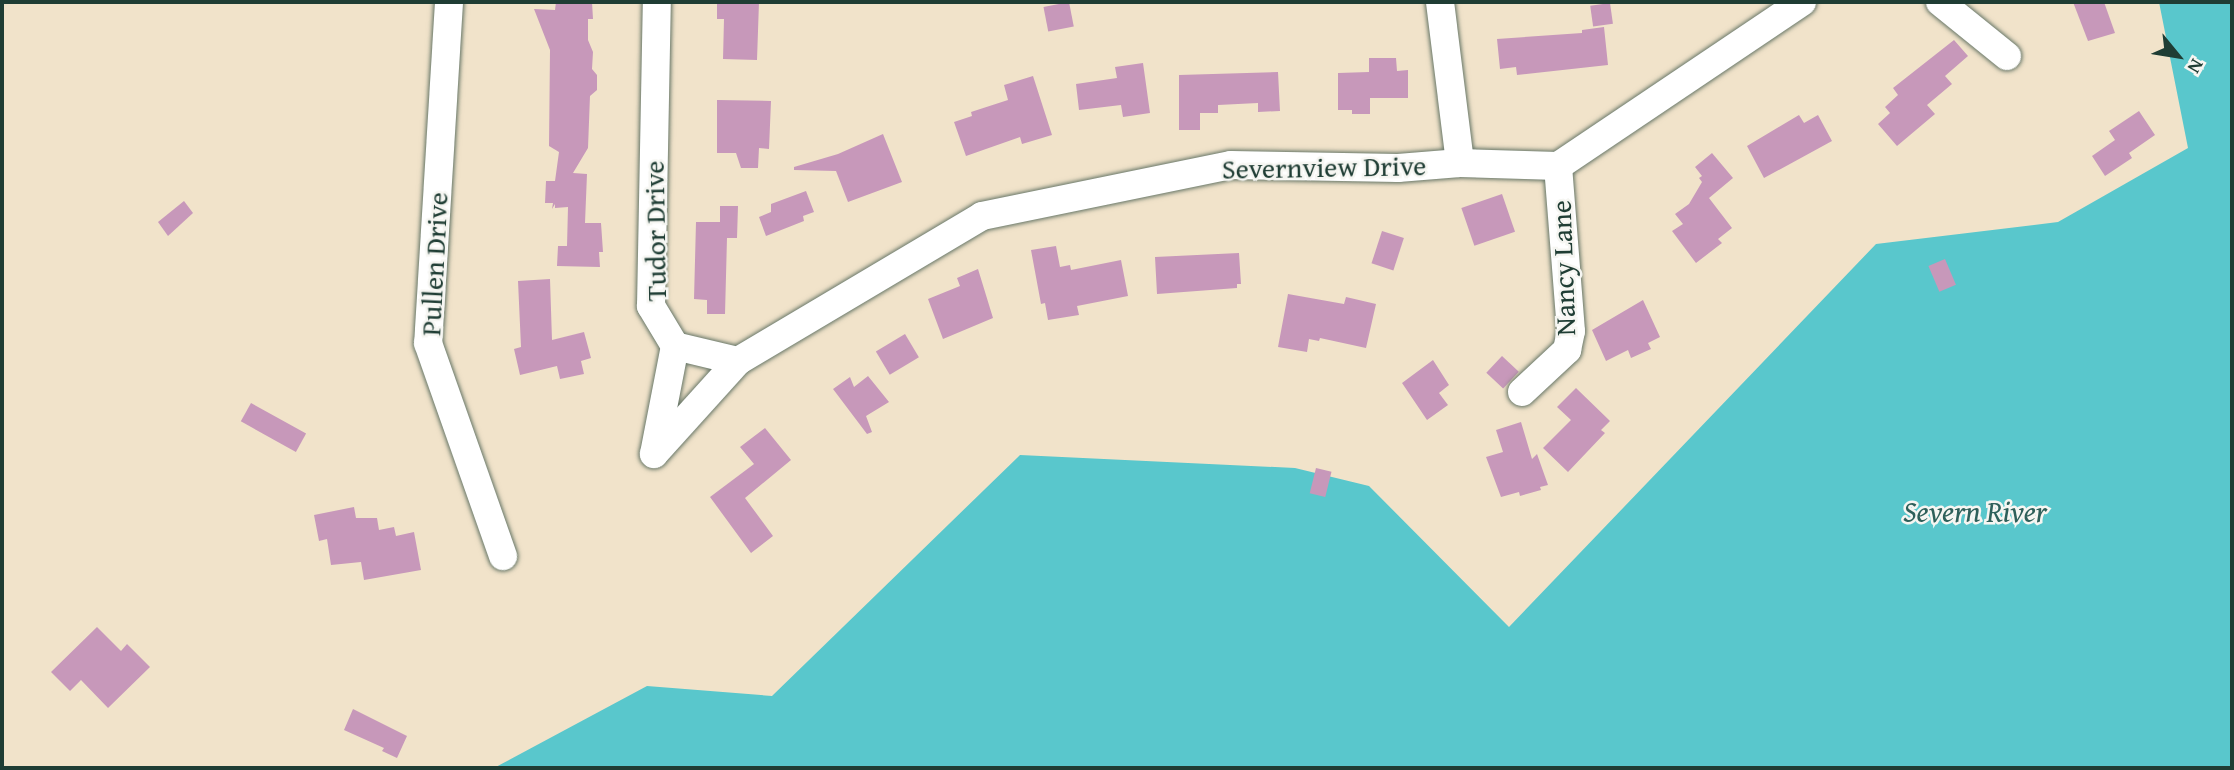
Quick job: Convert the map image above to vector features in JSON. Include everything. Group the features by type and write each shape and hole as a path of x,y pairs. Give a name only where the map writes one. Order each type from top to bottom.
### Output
{"street":[{"name":"Pullen Drive","path":"449,2 428,343 503,556"},
{"name":"Tudor Drive","path":"657,2 651,306 674,346"},
{"path":"1440,2 1460,163"},
{"path":"1558,166 1802,2"},
{"path":"1940,2 2007,56"},
{"name":"Severnview Drive","path":"674,346 654,454 738,361 982,216 1231,165 1398,168 1460,163 1558,166"},
{"name":"Nancy Lane","path":"1522,392 1567,350 1571,331 1558,166"},
{"path":"674,346 738,361"}],"water":[{"name":"Severn River","path":"2159,2 2232,2 2232,768 494,768 647,686 772,696 1020,455 1295,468 1369,486 1509,627 1876,244 2058,222 2188,148"}],"building":[{"path":"556,2 592,2 593,19 588,19 588,40 593,52 592,69 597,75 597,90 590,96 588,148 573,173 587,174 585,223 601,223 603,252 599,252 600,267 557,266 558,246 567,246 568,207 555,208 555,204 552,209 553,203 545,203 546,181 555,181 559,152 549,146 550,50 534,9 555,10"},
{"path":"717,2 759,2 757,60 723,59 724,19 717,19"},
{"path":"1069,2 1074,27 1048,32 1043,7"},
{"path":"2073,2 2104,2 2115,33 2088,41"},
{"path":"1610,3 1613,24 1593,27 1590,6"},
{"path":"1604,27 1608,65 1517,75 1516,67 1500,69 1497,39 1582,33 1582,30"},
{"path":"1954,40 1968,56 1945,76 1952,84 1927,105 1935,114 1897,146 1878,124 1890,113 1885,107 1898,95 1893,88"},
{"path":"1369,58 1396,58 1397,71 1408,70 1408,98 1370,98 1370,114 1352,114 1352,110 1338,110 1338,73 1369,72"},
{"path":"1143,63 1150,113 1123,117 1121,105 1079,110 1076,84 1117,78 1115,67"},
{"path":"1278,72 1280,111 1258,112 1258,103 1218,105 1218,113 1200,113 1200,130 1179,130 1179,75"},
{"path":"1033,76 1052,135 1022,144 1020,137 966,156 954,122 972,116 971,112 1008,100 1004,85"},
{"path":"717,100 771,101 769,149 759,148 758,168 741,168 736,153 717,153"},
{"path":"2139,111 2155,135 2129,153 2132,158 2105,176 2092,156 2115,140 2109,131"},
{"path":"1799,115 1804,123 1818,115 1832,141 1764,178 1747,146"},
{"path":"883,134 902,182 848,202 836,171 794,170 794,167 838,154"},
{"path":"1712,153 1733,178 1709,198 1732,228 1718,239 1722,243 1696,263 1672,231 1683,224 1675,214 1689,204 1702,182 1699,178 1702,176 1695,167"},
{"path":"806,191 814,212 803,216 804,221 766,236 759,217 771,212 771,204"},
{"path":"1502,194 1515,232 1474,246 1461,208"},
{"path":"184,201 193,213 168,236 158,222"},
{"path":"720,206 738,206 737,238 727,238 725,314 707,314 707,300 694,299 696,222 720,222"},
{"path":"1382,231 1404,238 1393,270 1371,263"},
{"path":"1056,246 1060,267 1070,265 1071,270 1121,260 1128,296 1077,306 1079,315 1048,320 1045,303 1041,304 1031,250"},
{"path":"1239,253 1241,284 1237,284 1237,288 1157,294 1155,257"},
{"path":"1945,259 1956,285 1939,292 1928,266"},
{"path":"978,269 993,318 943,339 928,299 960,286 957,278"},
{"path":"550,279 552,340 584,332 591,358 581,361 584,374 560,379 557,366 520,375 514,349 521,347 518,281"},
{"path":"1288,294 1344,304 1346,297 1376,304 1366,348 1320,338 1319,341 1309,339 1307,352 1278,347"},
{"path":"1643,300 1660,337 1648,343 1651,349 1631,358 1628,350 1606,361 1592,330"},
{"path":"905,334 919,357 890,375 876,352"},
{"path":"1502,356 1519,372 1503,389 1486,373"},
{"path":"1433,360 1449,385 1439,393 1448,405 1427,420 1402,383"},
{"path":"868,376 889,402 866,416 872,432 867,434 833,389 850,377 854,387"},
{"path":"1576,388 1610,421 1601,430 1605,433 1568,472 1543,448 1571,420 1557,407"},
{"path":"251,403 306,434 296,452 241,421"},
{"path":"1521,422 1532,459 1537,454 1548,485 1520,496 1519,492 1501,497 1486,457 1503,452 1496,430"},
{"path":"765,428 791,460 745,498 773,536 751,553 710,497 754,464 740,447"},
{"path":"1316,468 1332,472 1325,497 1310,493"},
{"path":"354,507 356,518 377,518 379,530 394,527 396,536 414,532 421,570 364,580 361,562 331,565 327,539 319,541 314,515"},
{"path":"97,627 121,651 127,644 150,667 108,708 81,680 70,691 51,672"},
{"path":"353,709 407,736 397,758 382,751 384,748 344,730"}]}
